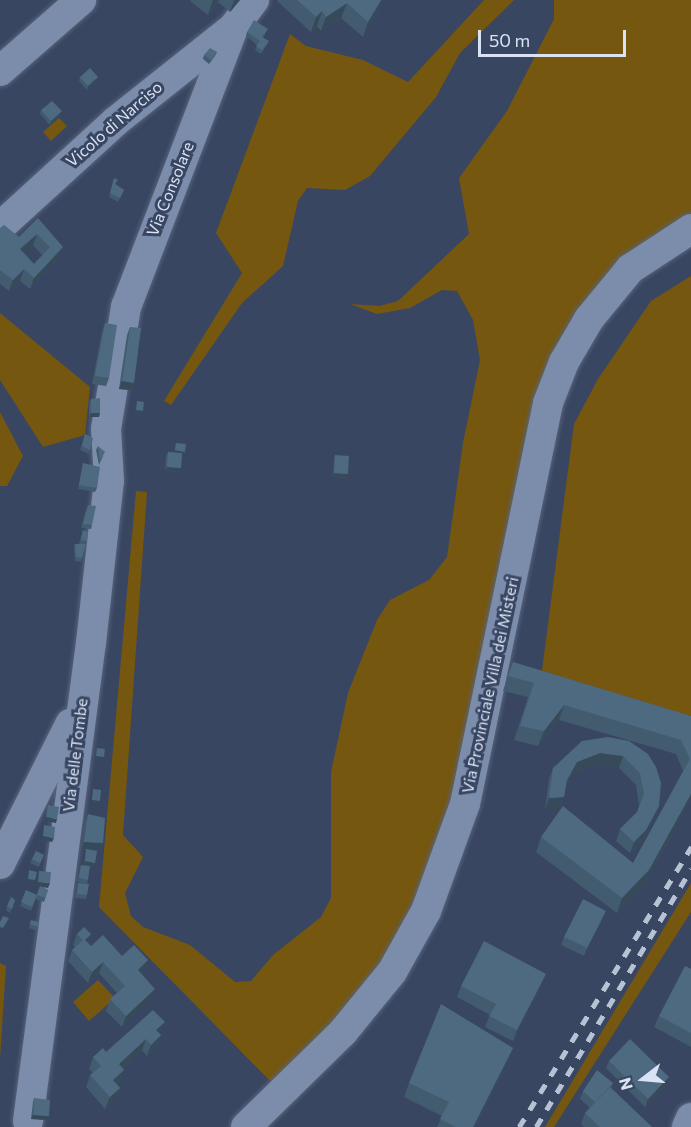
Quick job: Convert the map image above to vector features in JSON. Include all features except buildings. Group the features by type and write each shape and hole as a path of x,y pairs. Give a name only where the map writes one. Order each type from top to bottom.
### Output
{"street":[{"path":"0,71 81,0"},
{"name":"Via Consolare","path":"113,387 126,307 233,28 254,0"},
{"name":"Vicolo di Narciso","path":"0,226 159,84 233,28"},
{"name":"Via Provinciale Villa dei Misteri","path":"246,1127 343,1032 392,972 426,911 465,804 548,403 564,362 589,319 630,269 691,229"},
{"name":"Via delle Tombe","path":"28,1121 109,481 106,429 113,387"},
{"path":"0,864 48,773 83,694"},
{"path":"687,1127 691,1118"}],"shaded area":[{"path":"484,0 514,0 460,53 436,97 370,176 345,190 307,188 298,201 283,266 242,303 171,405 164,401 242,273 216,233 290,34 306,46 363,60 408,82"},
{"path":"554,0 691,0 691,220 584,315 453,816 388,964 277,1088 99,907 136,491 147,492 123,835 143,857 125,893 131,916 143,927 190,945 235,982 251,981 273,955 321,917 331,898 331,772 348,693 377,620 390,600 429,580 447,557 463,443 480,360 473,320 457,291 442,290 410,308 377,314 350,304 379,306 398,301 469,234 459,178 507,111 554,19"},
{"path":"59,118 67,126 51,141 43,132"},
{"path":"691,276 691,733 540,686 574,424 598,379 651,301"},
{"path":"0,313 90,387 85,435 43,447 0,380"},
{"path":"0,412 23,456 7,486 0,486"},
{"path":"691,883 691,912 554,1127 545,1127"},
{"path":"0,963 6,966 0,1059"},
{"path":"98,980 115,998 89,1021 73,1002"}],"railway":[{"path":"519,1127 691,847"},
{"path":"536,1127 691,869"}]}
